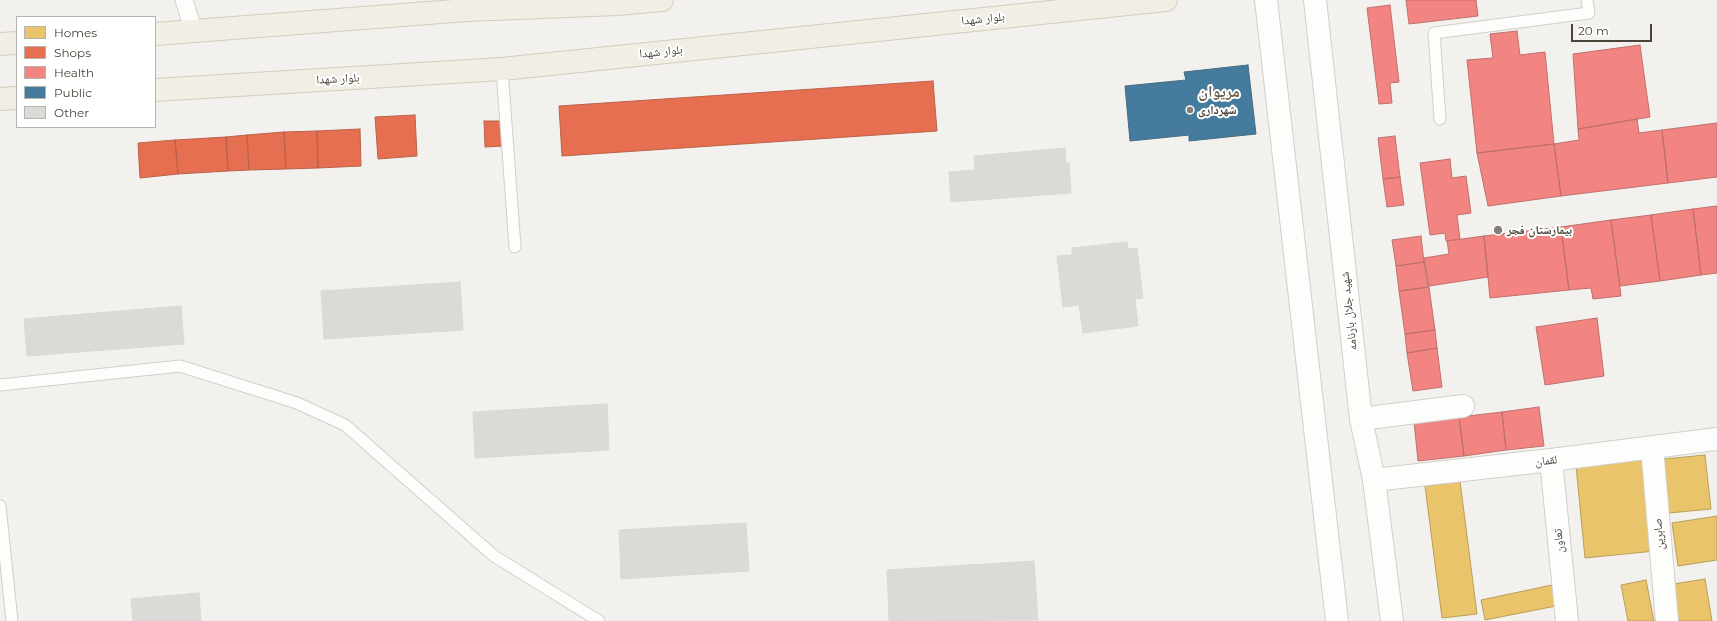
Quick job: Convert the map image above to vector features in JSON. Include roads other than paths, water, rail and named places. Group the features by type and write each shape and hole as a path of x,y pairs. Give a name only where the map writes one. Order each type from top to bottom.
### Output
{"main road":[{"path":"156,34 194,32 464,5 662,0"},
{"name":"بلوار شهدا","path":"156,90 502,69 1166,0"},
{"path":"0,44 16,42"},
{"path":"0,99 16,98"}],"street":[{"path":"184,0 194,32"},
{"path":"1266,0 1337,621"},
{"name":"شهید جلال بارنامه","path":"1315,0 1361,419 1374,480 1392,621"},
{"path":"1361,419 1463,406"},
{"name":"لقمان","path":"1374,480 1717,439"},
{"name":"صابرین","path":"1652,447 1667,621"},
{"name":"تعاون","path":"1551,460 1567,621"}],"lane":[{"path":"1440,120 1434,33 1589,13 1587,0"},
{"path":"502,69 515,247"},
{"path":"0,386 180,366 297,403 345,425 494,556 599,621"},
{"path":"0,506 12,621"}],"place":[{"name":"شهرداری","path":"1190,110"},
{"name":"بیمارستان فجر","path":"1498,230"}],"district":[{"name":"مریوان","path":"1219,92"}]}
